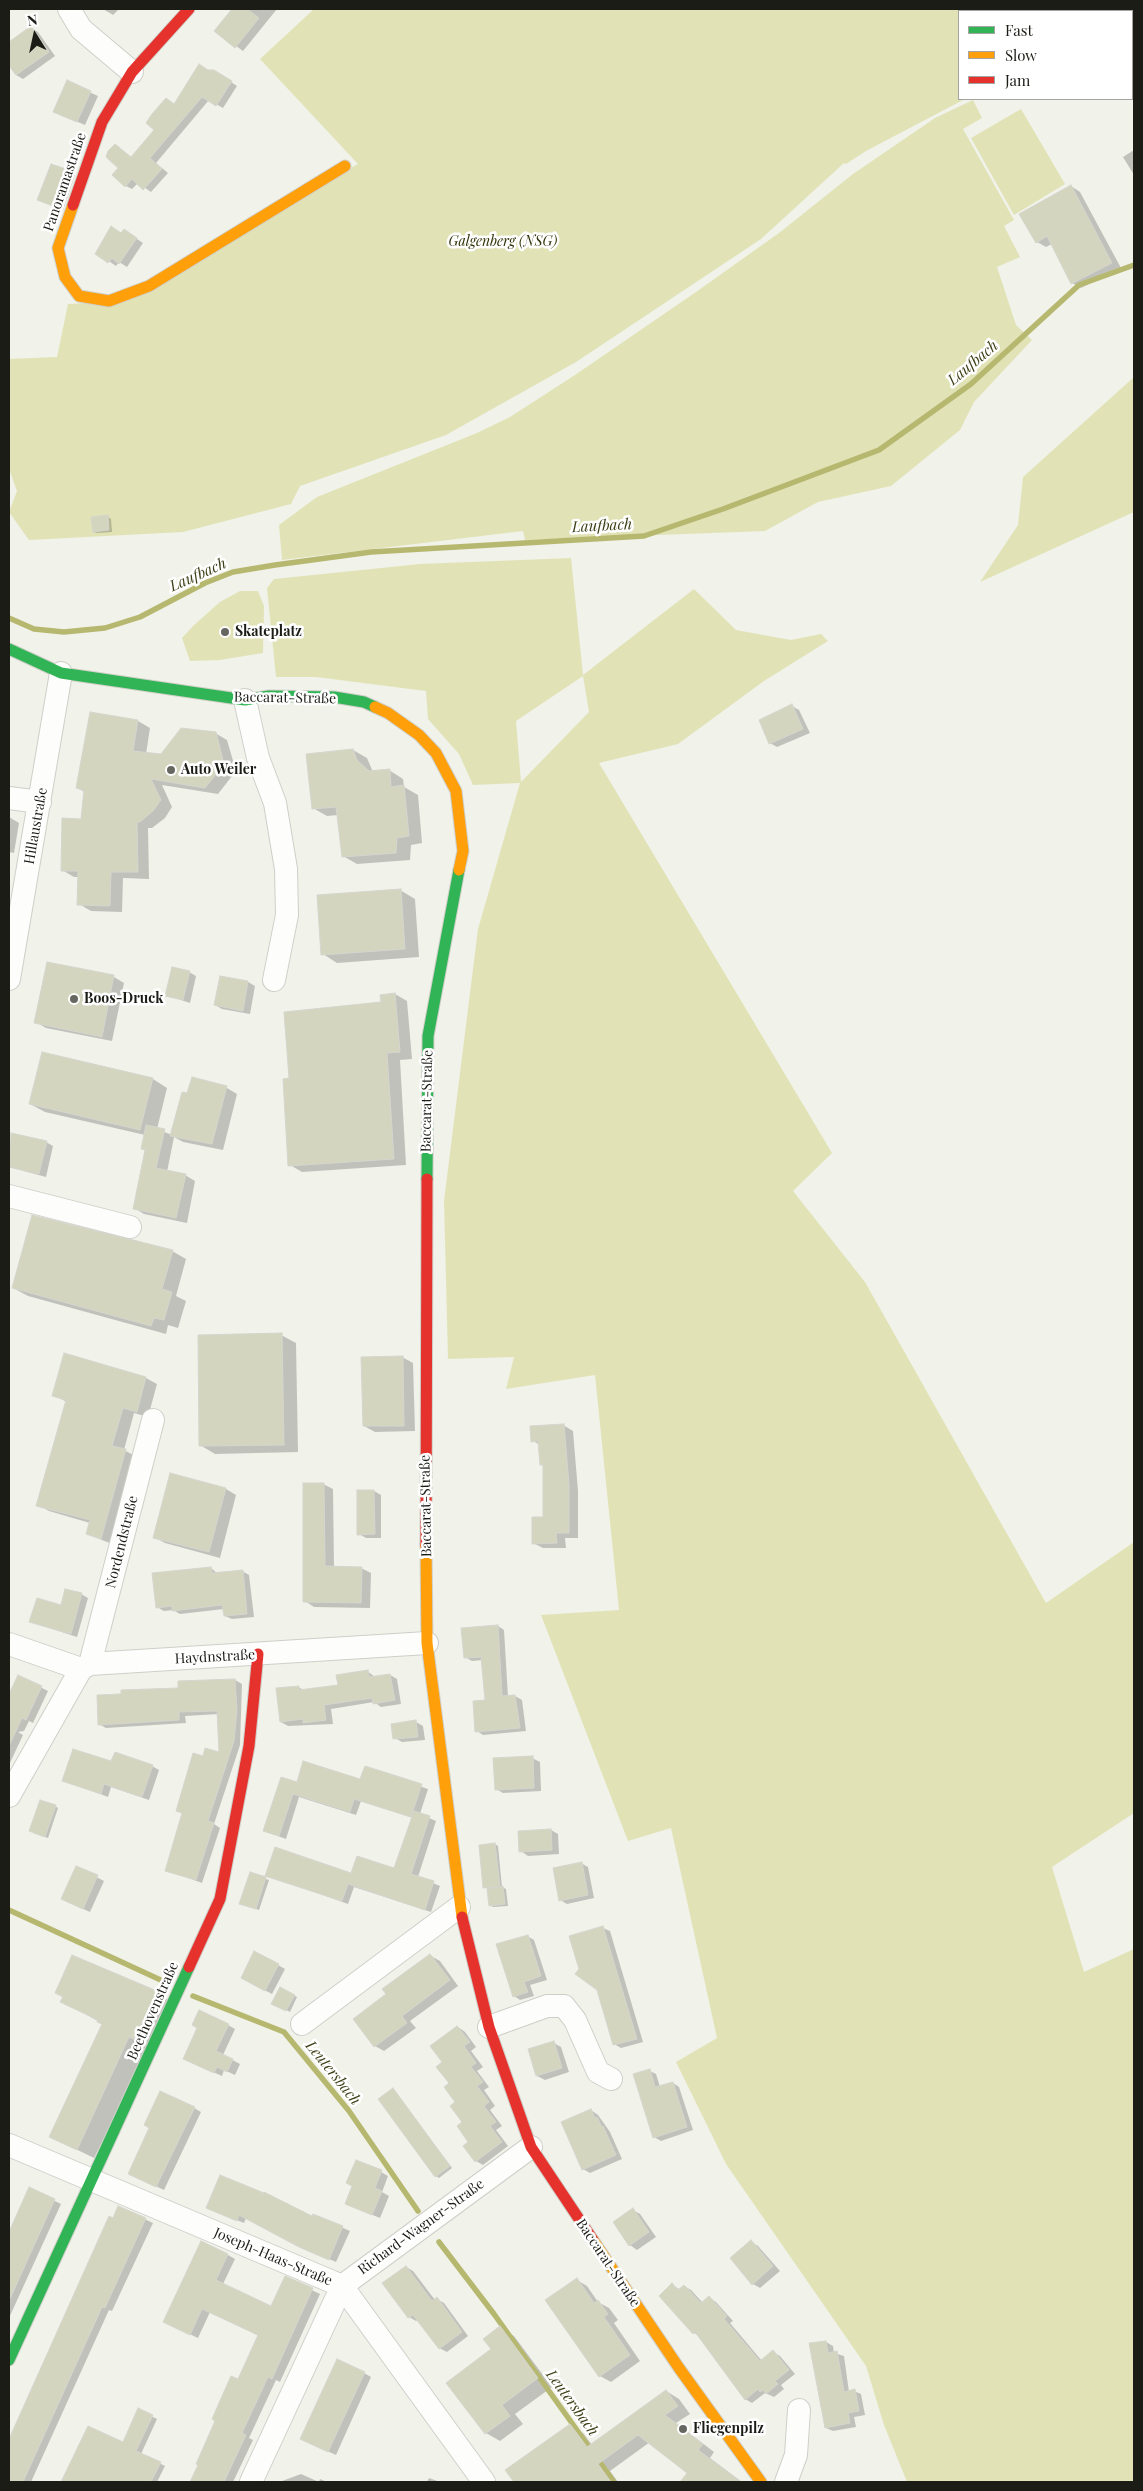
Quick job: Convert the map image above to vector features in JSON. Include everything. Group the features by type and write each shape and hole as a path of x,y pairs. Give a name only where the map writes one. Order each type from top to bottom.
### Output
{"street":[{"path":"69,9 81,29 132,72"},
{"name":"Panoramastraße","path":"189,9 132,72 102,122 58,248 65,276 79,296 109,301 149,286 345,166"},
{"name":"Baccarat-Straße","path":"9,649 61,673 245,700 269,696 334,697 364,702 388,713 420,735 436,753 456,791 460,809 463,851 428,1036 425,1454 427,1643 459,1908 489,2027 531,2147 668,2352 761,2482"},
{"name":"Hillaustraße","path":"9,979 61,673"},
{"path":"245,700 258,758 275,803 286,869 287,915 274,980"},
{"path":"9,798 40,802"},
{"path":"9,1196 130,1227"},
{"name":"Nordendstraße","path":"9,1796 86,1667 153,1420"},
{"name":"Haydnstraße","path":"9,1644 86,1667 427,1643"},
{"name":"Beethovenstraße","path":"9,2360 220,1900 249,1746 258,1654"},
{"path":"302,2024 459,1908"},
{"path":"489,2027 547,2006 564,2006 575,2020 598,2072 611,2079"},
{"name":"Joseph-Haas-Straße","path":"9,2145 342,2286 484,2482"},
{"name":"Richard-Wagner-Straße","path":"251,2482 342,2286 531,2147"},
{"path":"786,2482 796,2455 799,2410"}],"green space":[{"name":"Galgenberg (NSG)","path":"314,9 1116,9 958,10 958,100 963,100 866,151 846,164 844,163 761,239 576,362 446,435 300,486 291,504 183,532 29,540 9,512 17,491 9,469 9,359 57,357 68,304 107,302 358,164 260,59"},
{"path":"973,100 982,118 963,129 1014,220 1004,226 1020,257 997,267 1016,325 1032,340 974,402 960,430 891,486 818,502 765,531 525,540 523,531 282,560 279,525 317,497 477,433 510,417 696,292 779,233 853,174 935,118"},
{"path":"1021,109 1065,184 1014,215 971,138"},
{"path":"1134,377 1134,512 980,582 1018,525 1023,477"},
{"path":"571,558 583,675 694,589 736,630 791,640 821,634 828,641 764,681 678,744 599,763 832,1153 793,1191 865,1282 1046,1603 1134,1542 1134,1813 1052,1867 1084,1972 1134,1949 1134,2482 907,2482 884,2425 866,2366 726,2164 676,2062 717,2038 671,1828 628,1841 541,1615 619,1610 595,1375 506,1389 514,1357 448,1359 444,1201 478,929 520,783 473,785 459,754 428,719 426,691 316,677 276,677 267,588 274,579 420,564","holes":["583,676 589,712 521,782 516,721"]},
{"name":"Skateplatz","path":"240,591 258,591 264,606 263,653 220,660 190,661 182,638 220,602"}],"building":[{"path":"232,9 247,9 259,18 235,48 214,31"},
{"path":"31,26 49,52 16,75 9,66 9,42"},
{"path":"199,64 208,70 214,70 232,81 216,106 202,97 150,158 162,169 143,190 132,179 125,187 112,175 118,168 106,157 108,151 115,144 131,157 154,130 146,123 152,114 166,98 174,104"},
{"path":"67,80 91,91 77,122 53,112"},
{"path":"51,164 69,170 56,207 37,200"},
{"path":"1071,185 1112,263 1071,284 1047,236 1036,243 1019,214"},
{"path":"111,226 121,233 124,229 137,238 119,264 112,258 108,263 95,254"},
{"path":"108,515 109,530 93,532 91,517"},
{"path":"792,704 803,729 769,744 759,720"},
{"path":"90,712 138,720 133,751 161,754 181,728 216,732 224,764 205,788 151,779 161,800 153,811 140,822 137,822 138,872 111,872 110,906 77,905 78,871 61,871 62,818 81,819 84,790 76,788"},
{"path":"353,749 357,760 369,771 390,769 391,787 404,785 409,836 397,838 396,853 342,857 336,807 312,809 306,754"},
{"path":"401,889 405,949 321,955 317,895"},
{"path":"47,962 114,975 102,1037 34,1023"},
{"path":"172,967 190,971 183,1000 165,996"},
{"path":"220,976 248,981 243,1011 214,1005"},
{"path":"395,993 400,1052 387,1053 394,1159 288,1166 283,1079 289,1078 284,1012 381,1002 380,995"},
{"path":"42,1052 153,1078 140,1130 29,1104"},
{"path":"192,1077 227,1086 212,1144 170,1136 182,1092 187,1093"},
{"path":"146,1125 165,1129 156,1168 186,1174 176,1218 133,1209 145,1150 141,1149"},
{"path":"11,1133 47,1141 39,1174 9,1167"},
{"path":"32,1215 173,1250 162,1289 172,1292 164,1320 154,1318 151,1326 12,1288"},
{"path":"282,1333 284,1445 199,1446 198,1335"},
{"path":"64,1353 146,1377 137,1412 123,1408 112,1446 126,1449 101,1539 86,1534 90,1520 36,1506 66,1400 52,1396"},
{"path":"403,1356 404,1426 363,1426 361,1357"},
{"path":"564,1424 569,1485 569,1533 556,1533 557,1543 532,1544 532,1517 543,1517 543,1465 540,1465 538,1441 531,1442 530,1426"},
{"path":"170,1473 226,1488 209,1552 153,1538"},
{"path":"303,1483 324,1483 325,1566 362,1567 361,1603 303,1602"},
{"path":"357,1490 374,1490 375,1534 357,1535"},
{"path":"211,1567 212,1573 243,1570 247,1614 224,1616 222,1605 172,1611 172,1606 156,1608 152,1573"},
{"path":"65,1589 82,1593 71,1634 29,1622 37,1598 61,1605"},
{"path":"498,1625 502,1696 515,1695 520,1728 475,1732 473,1701 485,1700 481,1657 464,1658 461,1628"},
{"path":"368,1670 369,1677 390,1674 395,1700 373,1704 372,1698 324,1705 326,1720 303,1723 303,1719 280,1722 276,1688 299,1686 299,1690 338,1685 336,1675"},
{"path":"18,1675 42,1686 26,1720 22,1718 9,1746 9,1694"},
{"path":"235,1679 237,1710 234,1741 208,1821 214,1823 196,1880 165,1871 182,1813 176,1811 193,1753 203,1756 205,1748 219,1752 217,1711 179,1712 179,1720 98,1725 97,1695 121,1694 121,1690 178,1688 178,1681"},
{"path":"416,1720 418,1737 393,1739 391,1724"},
{"path":"73,1749 111,1761 115,1752 153,1765 142,1797 104,1784 101,1794 62,1781"},
{"path":"533,1756 534,1788 495,1790 493,1758"},
{"path":"303,1761 360,1779 365,1766 422,1784 411,1817 354,1799 350,1812 293,1794 279,1836 263,1831 281,1777 297,1782"},
{"path":"40,1800 56,1805 45,1837 29,1831"},
{"path":"414,1811 430,1816 411,1874 434,1881 425,1910 348,1884 342,1901 265,1876 275,1847 351,1873 357,1856 394,1868"},
{"path":"551,1829 552,1850 519,1852 518,1831"},
{"path":"495,1843 500,1887 503,1886 505,1904 489,1906 487,1889 499,1887 483,1888 479,1845"},
{"path":"582,1862 588,1895 559,1901 553,1868"},
{"path":"76,1866 98,1875 83,1909 61,1899"},
{"path":"250,1872 266,1877 256,1909 239,1904"},
{"path":"603,1926 637,2039 613,2045 597,1990 575,1974 579,1969 569,1936"},
{"path":"528,1935 541,1976 524,1982 528,1992 513,1997 496,1944"},
{"path":"254,1951 279,1964 265,1991 241,1978"},
{"path":"430,1954 450,1980 402,2016 407,2023 374,2047 353,2019 386,1994 382,1989"},
{"path":"72,1955 157,1991 134,2039 129,2037 77,2150 49,2137 102,2024 97,2022 98,2020 60,2002 63,1997 55,1993"},
{"path":"280,1987 295,1995 286,2011 271,2004"},
{"path":"199,2010 229,2024 216,2051 233,2059 227,2072 217,2067 214,2073 183,2059 197,2028 192,2025"},
{"path":"457,2026 470,2042 464,2046 476,2063 471,2067 483,2082 477,2086 489,2102 484,2106 496,2122 490,2126 502,2142 475,2162 463,2146 468,2142 457,2126 462,2122 450,2106 455,2102 444,2087 449,2083 436,2067 442,2062 430,2046"},
{"path":"554,2041 562,2068 536,2076 528,2049"},
{"path":"650,2069 655,2087 673,2082 687,2127 653,2138 633,2074"},
{"path":"393,2088 450,2166 435,2177 378,2099"},
{"path":"160,2091 195,2107 156,2187 128,2174 149,2128 144,2125"},
{"path":"591,2109 595,2118 597,2117 603,2126 616,2155 582,2170 561,2122"},
{"path":"356,2160 382,2170 375,2188 382,2191 372,2215 345,2204 352,2186 346,2183"},
{"path":"220,2175 264,2192 312,2216 313,2214 343,2226 329,2260 299,2247 239,2215 237,2221 206,2208"},
{"path":"29,2187 55,2199 9,2301 9,2232"},
{"path":"118,2206 146,2218 105,2308 102,2307 23,2482 9,2482 9,2439 109,2216 113,2218"},
{"path":"633,2208 649,2232 629,2246 613,2222"},
{"path":"751,2240 773,2266 752,2285 730,2258"},
{"path":"201,2241 228,2254 216,2280 271,2306 285,2276 313,2288 272,2379 268,2377 242,2433 246,2435 224,2482 190,2482 215,2421 212,2419 231,2376 238,2379 258,2335 202,2309 190,2335 163,2322"},
{"path":"406,2266 432,2301 437,2297 462,2332 439,2349 413,2315 408,2318 382,2283"},
{"path":"577,2278 594,2303 598,2300 608,2314 604,2317 630,2355 599,2377 545,2300"},
{"path":"672,2283 678,2290 684,2285 701,2303 709,2296 727,2316 724,2319 760,2361 773,2350 789,2370 775,2381 778,2384 766,2394 763,2390 760,2392 758,2389 745,2400 695,2332 693,2334 659,2296"},
{"path":"500,2326 538,2378 502,2405 510,2416 485,2434 446,2383 491,2349 483,2339"},
{"path":"826,2341 828,2353 837,2351 844,2392 855,2389 859,2411 848,2413 850,2423 825,2428 809,2343"},
{"path":"337,2359 365,2372 328,2452 300,2439"},
{"path":"666,2390 678,2406 665,2415 703,2444 698,2450 741,2482 680,2482 687,2473 638,2435 598,2464 611,2482 514,2482 505,2470 570,2424 587,2447"},
{"path":"138,2408 153,2415 136,2451 161,2462 151,2482 61,2482 88,2426 123,2442"}],"waterway":[{"name":"Laufbach","path":"9,618 34,629 64,632 105,628 140,617 205,583 233,572 371,552 644,536 723,509 879,450 971,384 1079,285 1134,265"},
{"name":"Leutersbach","path":"9,1910 165,1982"},
{"name":"Leutersbach","path":"193,1996 284,2032 349,2111 418,2211"},
{"name":"Leutersbach","path":"439,2242 494,2314 614,2482"}],"traffic: fast":[{"path":"9,649 61,673 245,700 269,696 334,697 364,702 375,707"},
{"path":"427,1179 428,1036 459,870"},
{"path":"9,2360 189,1967"}],"traffic: slow":[{"path":"73,205 58,248 65,277 79,296 109,301 149,286 345,166"},
{"path":"375,707 388,713 419,735 436,753 456,791 463,851 459,870"},
{"path":"426,1545 427,1643 462,1917"},
{"path":"593,2240 679,2368 761,2482"}],"traffic: jam":[{"path":"73,205 102,122 132,72 189,9"},
{"path":"426,1545 427,1179"},
{"path":"189,1967 220,1899 249,1746 258,1654"},
{"path":"462,1917 489,2027 531,2147 593,2240"}],"place":[{"name":"Skateplatz","path":"225,632"},
{"name":"Auto Weiler","path":"171,770"},
{"name":"Boos-Druck","path":"74,999"},
{"name":"Fliegenpilz","path":"683,2429"}]}
